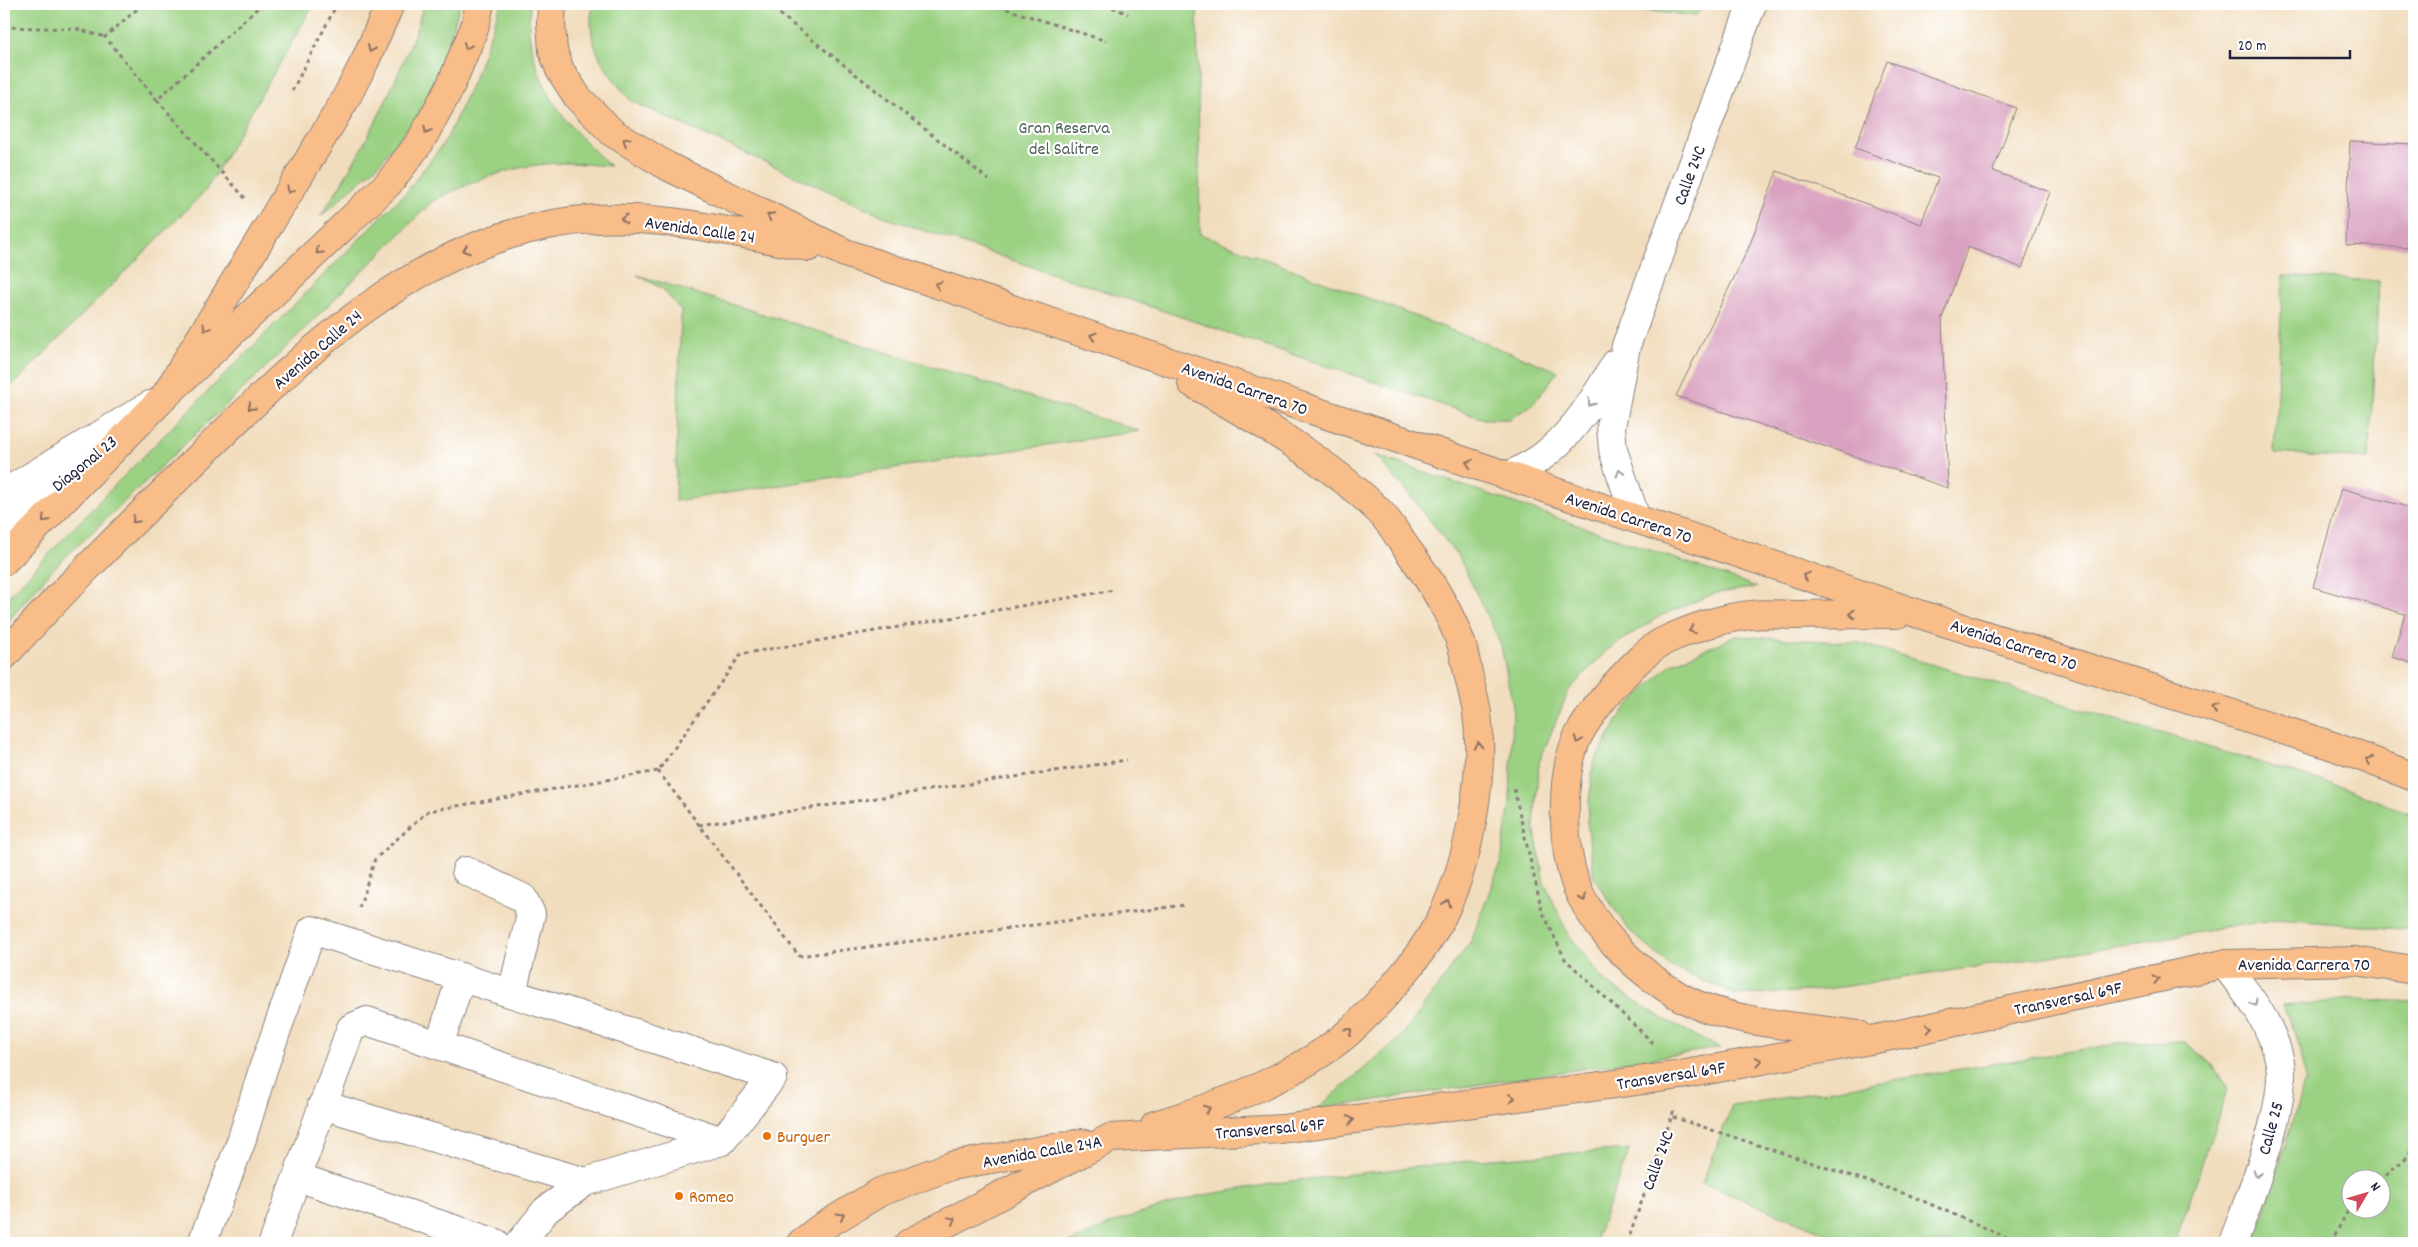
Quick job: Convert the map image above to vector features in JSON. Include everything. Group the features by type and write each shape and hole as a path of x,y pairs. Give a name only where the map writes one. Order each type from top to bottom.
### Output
{"main road":[{"path":"165,396 345,100 365,61 390,4"},
{"path":"4,561 165,396 388,184 420,142 450,87 474,28 480,4"},
{"name":"Avenida Calle 24","path":"552,4 553,51 560,70 578,98 613,133 666,166 845,253"},
{"name":"Avenida Calle 24","path":"4,656 51,604 127,528 242,415 326,338 375,300 416,274 450,257 508,235 558,223 624,218 683,222 845,253"},
{"name":"Avenida Carrera 70","path":"845,253 1918,614 2333,746 2414,777"},
{"path":"1110,1138 1206,1111 1277,1078 1316,1055 1349,1032 1421,952 1445,911 1460,869 1478,775 1477,714 1461,643 1432,583 1380,512 1310,456 1257,420 1139,352"},
{"path":"1881,1038 1719,1014 1681,997 1648,976 1598,924 1580,896 1567,853 1564,818 1568,774 1578,737 1603,698 1632,667 1662,642 1699,627 1750,615 1918,614"},
{"name":"Avenida Carrera 70","path":"2224,964 2355,961 2414,970"},
{"name":"Transversal 69F","path":"1110,1138 1282,1130 1681,1075 1881,1038 2224,964"},
{"name":"Avenida Calle 24A","path":"801,1243 819,1229 880,1192 951,1166 1110,1138"},
{"name":"Avenida Calle 24A","path":"909,1243 1110,1138"}],"street":[{"name":"Calle 24C","path":"1636,519 1613,450 1611,427 1626,346 1752,4"},
{"name":"Calle 24C","path":"1509,476 1548,452 1570,430 1592,402 1626,346"},
{"path":"4,493 165,396"},
{"name":"Diagonal 23","path":"4,529 165,396"},
{"path":"466,871 523,898 531,914 512,993"},
{"path":"202,1243 241,1142 263,1069 312,930 774,1077 722,1141 586,1182 546,1210 520,1243"},
{"name":"Calle 25","path":"2224,964 2253,1000 2270,1032 2280,1064 2278,1109 2233,1243"},
{"path":"440,1044 461,977"},
{"path":"272,1243 350,1028 368,1021 722,1141"},
{"path":"322,1105 586,1182"},
{"path":"297,1177 496,1243"}],"path":[{"path":"105,37 143,4"},
{"path":"157,100 262,4"},
{"path":"292,91 337,4"},
{"path":"767,4 989,180"},
{"path":"992,4 1106,41"},
{"path":"1105,4 1128,14"},
{"path":"4,27 77,29 105,37 157,100 269,225"},
{"path":"348,942 375,859 428,810 658,771 741,654 1114,590"},
{"path":"699,824 1127,760"},
{"path":"658,771 798,956 1185,905"},
{"name":"Calle 24C","path":"1626,1243 1673,1117 1681,1075"},
{"path":"1673,1117 1909,1195 2020,1243"},
{"path":"2390,1172 2410,1155 2414,1143"},
{"path":"2331,1243 2342,1220"}],"green space":[{"path":"4,4 314,4 206,190 4,394"},
{"path":"423,4 460,4 441,67 418,115 378,165 320,217 353,163 383,107 413,37"},
{"path":"501,4 530,4 530,41 543,83 571,126 610,166 565,163 513,169 464,186 433,201 262,371 51,571 4,626 4,601 111,489 407,191 446,140 475,77"},
{"name":"Gran Reserva del Salitre","path":"593,4 1197,4 1200,234 1558,371 1533,404 1510,419 1484,419 890,219 631,101 606,68 595,45 591,19"},
{"path":"1581,4 1707,4 1695,16"},
{"path":"637,275 1140,431 675,501 681,311 663,289"},
{"path":"2283,276 2379,281 2369,459 2274,453"},
{"path":"1375,455 1757,587 1713,594 1660,616 1607,650 1569,690 1539,762 1534,826 1544,882 1567,932 1604,981 1664,1019 1720,1048 1317,1109 1401,1037 1471,941 1501,861 1510,802 1513,706 1501,645 1460,559 1410,495"},
{"path":"1736,636 1860,643 2348,789 2414,816 2414,930 2278,919 2073,953 1813,991 1736,995 1671,967 1627,928 1594,878 1587,821 1593,764 1624,710 1671,664"},
{"path":"2357,999 2414,1002 2414,1243 2255,1243 2305,1080 2298,1040 2283,1006"},
{"path":"2185,1042 2212,1064 2228,1088 2175,1243 1849,1243 1702,1183 1732,1106 2122,1043"},
{"path":"1630,1149 1594,1243 1068,1243 1123,1219 1198,1196 1290,1181 1478,1160"}],"building":[{"path":"1887,61 2016,108 1993,171 2050,192 2022,268 1968,247 1942,318 1948,488 1676,396 1749,247 1777,171 1921,224 1938,178 1855,148"},
{"path":"2350,141 2414,144 2414,248 2346,245"},
{"path":"2341,488 2414,509 2414,664 2392,657 2405,614 2313,587"}],"place":[{"name":"Burguer","path":"767,1136"},
{"name":"Romeo","path":"679,1196"}]}
